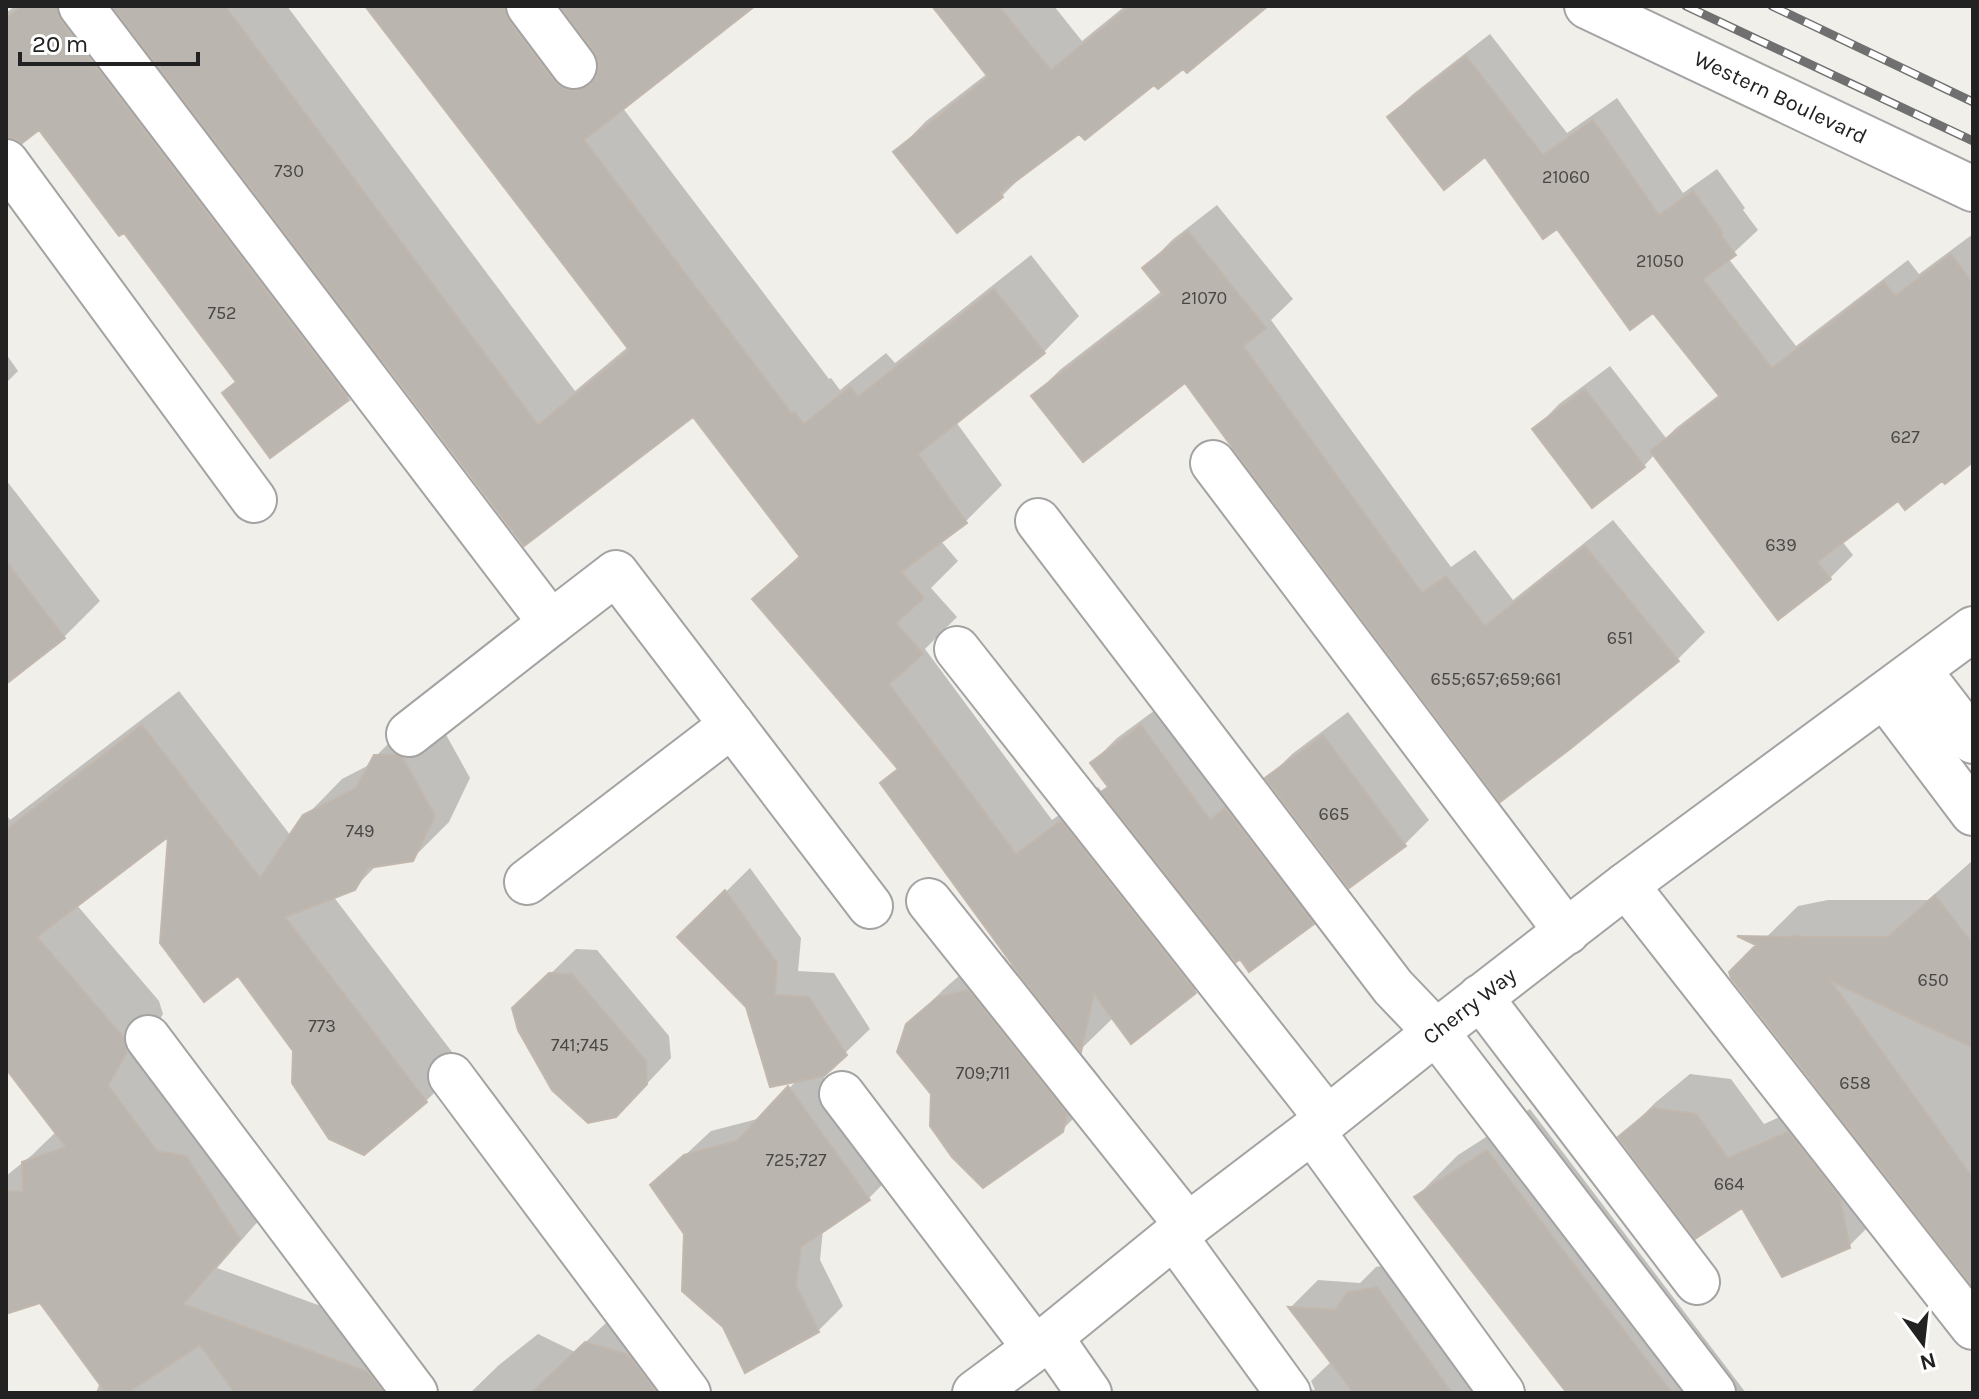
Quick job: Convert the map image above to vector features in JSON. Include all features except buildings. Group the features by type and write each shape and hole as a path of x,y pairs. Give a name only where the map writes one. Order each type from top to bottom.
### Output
{"street":[{"path":"81,6 551,623"},
{"path":"529,6 574,66"},
{"name":"Western Boulevard","path":"1587,6 1973,189"},
{"path":"6,162 254,500"},
{"path":"1213,463 1567,932"},
{"path":"1038,521 1393,987 1436,1032 1713,1393"},
{"path":"409,734 616,573 870,906"},
{"name":"Cherry Way","path":"975,1393 1626,885 1973,629"},
{"path":"957,649 1319,1125 1502,1393"},
{"path":"1919,671 1973,741"},
{"path":"1884,695 1973,813"},
{"path":"527,882 732,725"},
{"path":"1626,885 1973,1327"},
{"path":"929,901 1181,1231 1288,1393"},
{"path":"1480,997 1697,1282"},
{"path":"148,1038 415,1393"},
{"path":"451,1076 688,1393"},
{"path":"842,1094 1042,1343 1089,1393"}],"railway":[{"path":"1686,6 1973,141"},
{"path":"1772,6 1973,102"}]}
